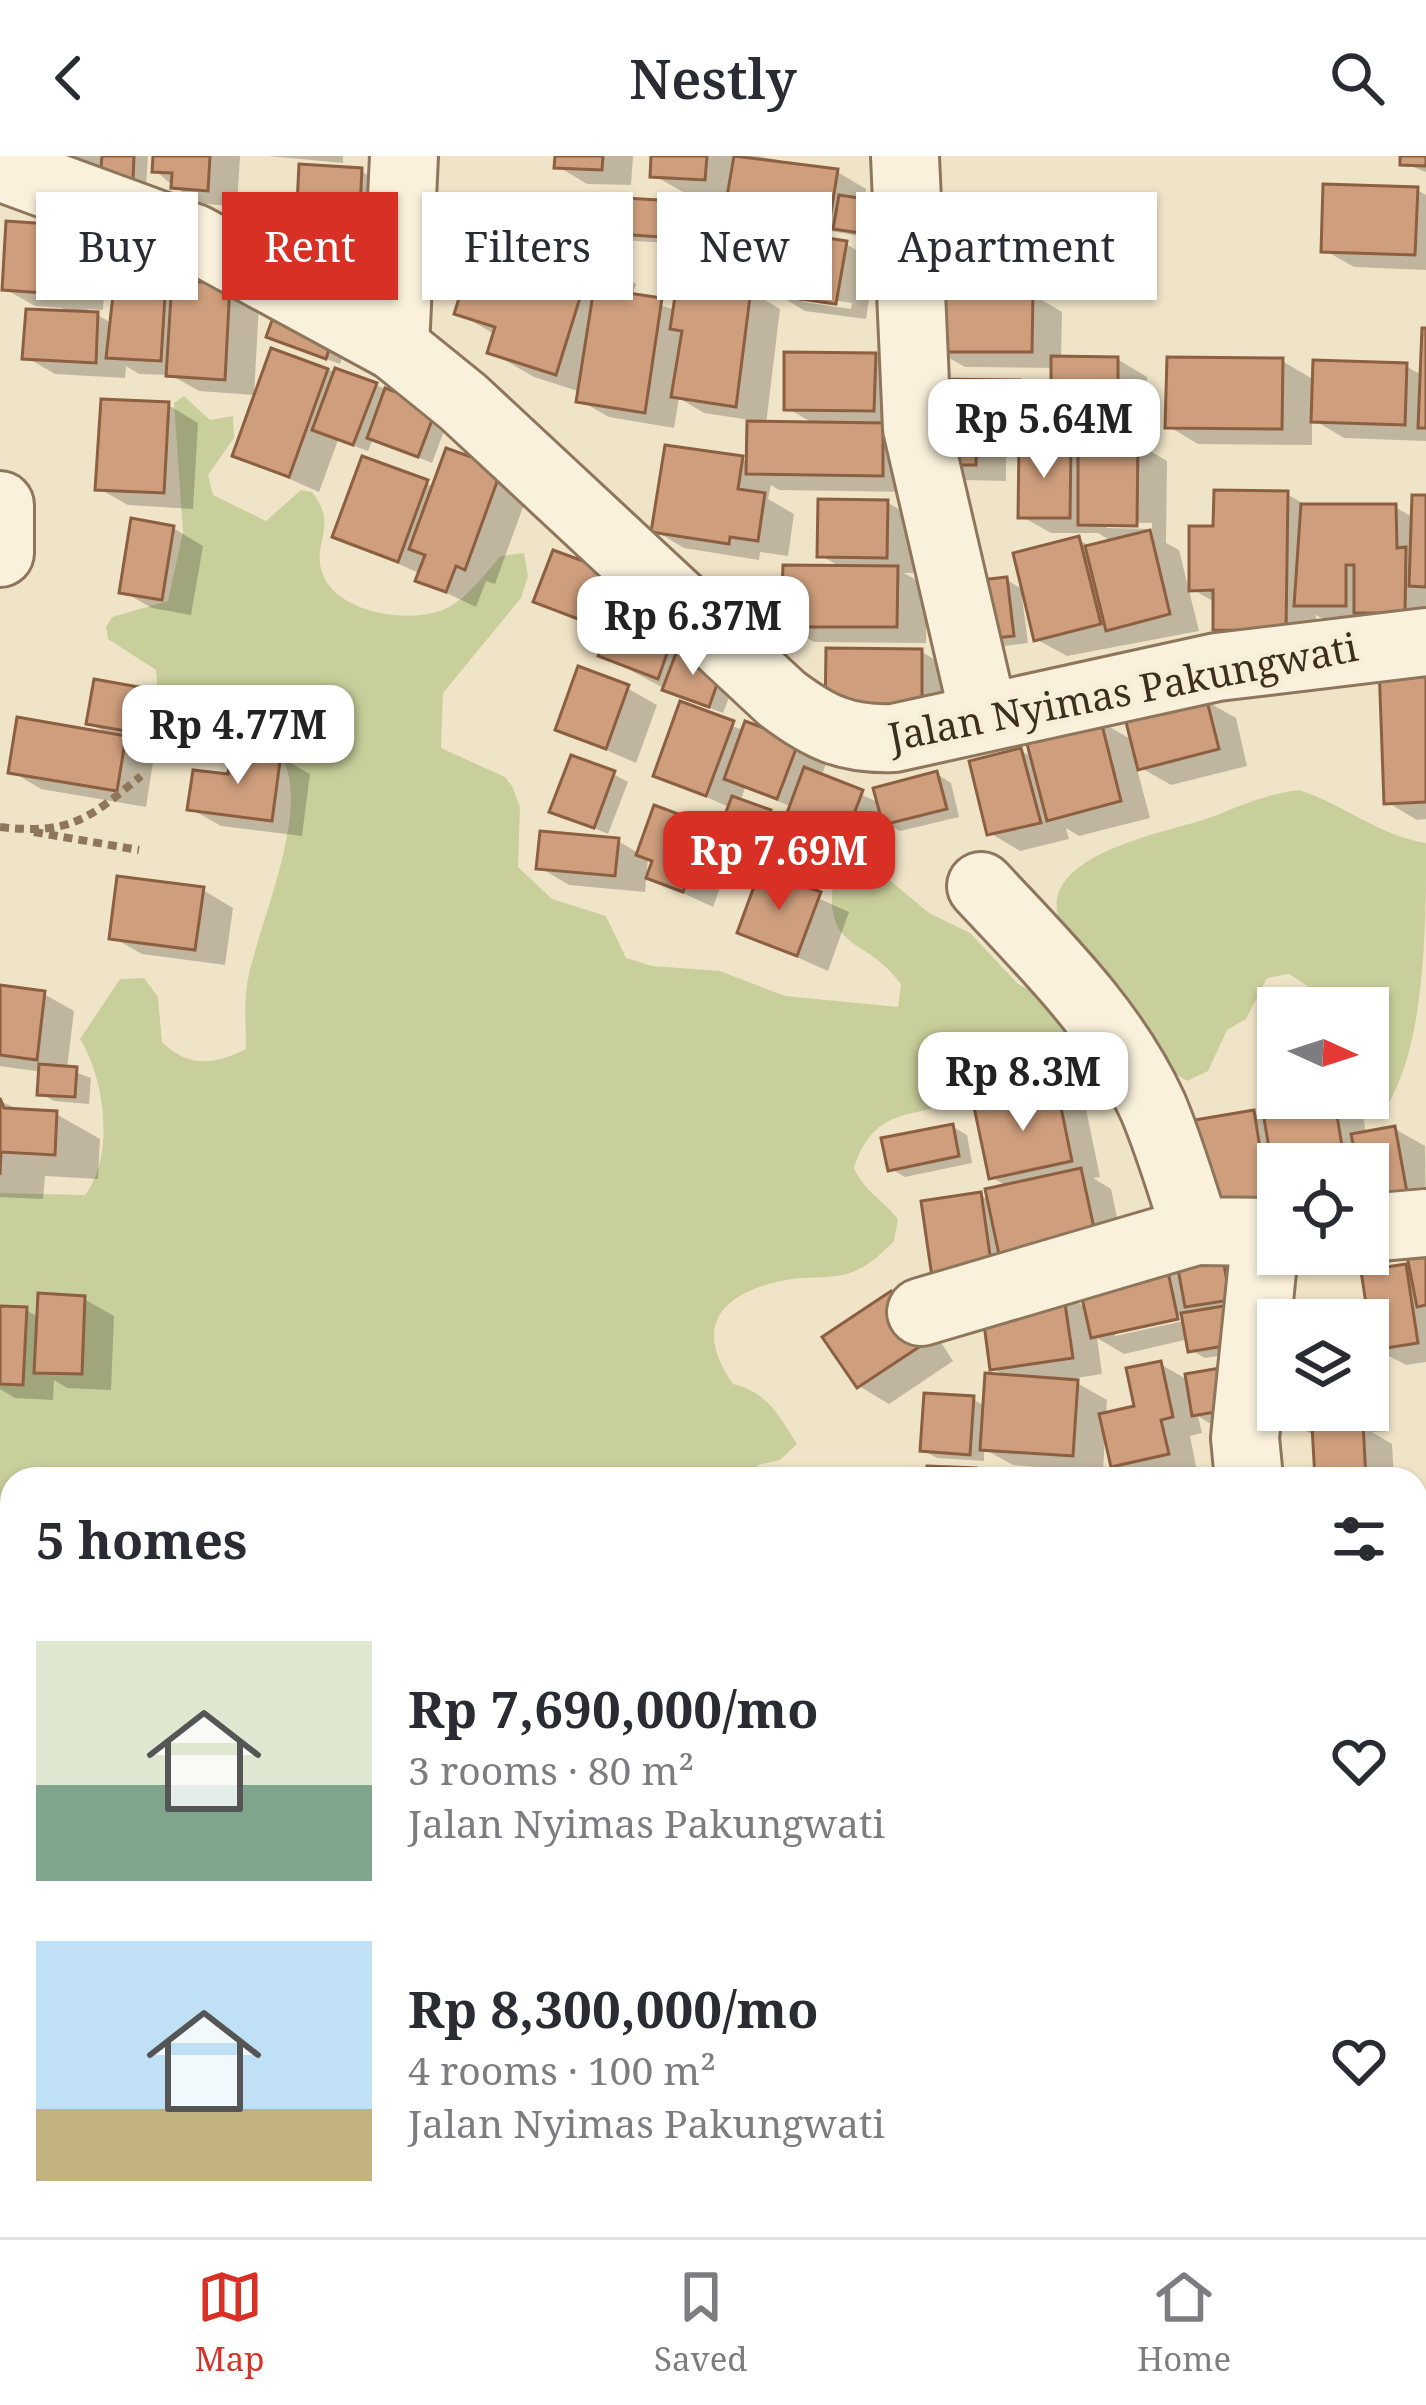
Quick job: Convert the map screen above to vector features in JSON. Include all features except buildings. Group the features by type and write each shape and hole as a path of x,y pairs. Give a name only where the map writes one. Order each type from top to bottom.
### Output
{"street":[{"path":"395,347 404,156"},
{"path":"905,156 917,428 984,716"},
{"name":"Jalan Nyimas Pakungwati","path":"0,167 194,238 395,347 463,402 782,699 821,728 858,740 894,738 1217,667 1426,642"},
{"path":"0,505 0,553"},
{"path":"981,886 1088,1001 1122,1051 1153,1108 1196,1231"},
{"path":"1389,1226 1426,1223"},
{"path":"921,1312 1196,1231 1257,1232"},
{"path":"1248,1467 1245,1438 1266,1275"}],"path":[{"path":"25,830 85,822 140,776"},
{"path":"0,827 139,850"}],"green space":[{"path":"184,396 210,420 233,416 234,438 208,475 213,495 266,521 301,490 312,492 324,515 322,572 342,598 358,606 396,615 432,613 462,598 501,556 524,553 528,576 521,598 443,693 441,748 505,777 520,807 518,867 552,899 606,916 626,958 652,966 720,971 785,996 898,1007 901,984 888,968 850,941 834,919 834,877 852,863 875,868 929,913 970,933 1018,984 1058,1004 1089,1040 1078,1059 965,1073 955,1092 942,1103 880,1127 866,1142 854,1168 898,1219 894,1241 857,1270 769,1284 733,1300 722,1312 715,1326 720,1362 733,1384 771,1406 797,1444 780,1460 757,1467 0,1467 0,1193 85,1195 94,1179 103,1118 96,1075 80,1039 120,979 144,978 158,997 162,1042 182,1056 212,1061 246,1049 247,983 290,820 285,764 267,743 235,724 215,752 198,761 163,759 156,670 108,639 106,627 112,617 168,601 183,532 174,403"},
{"path":"1299,790 1392,833 1426,843 1424,946 1416,1016 1410,1049 1389,1102 1389,987 1309,987 1289,974 1267,978 1262,987 1257,987 1246,1019 1227,1030 1208,1071 1187,1081 1167,1068 1103,992 1062,929 1057,911 1060,890 1072,873 1092,859 1265,797"}]}
